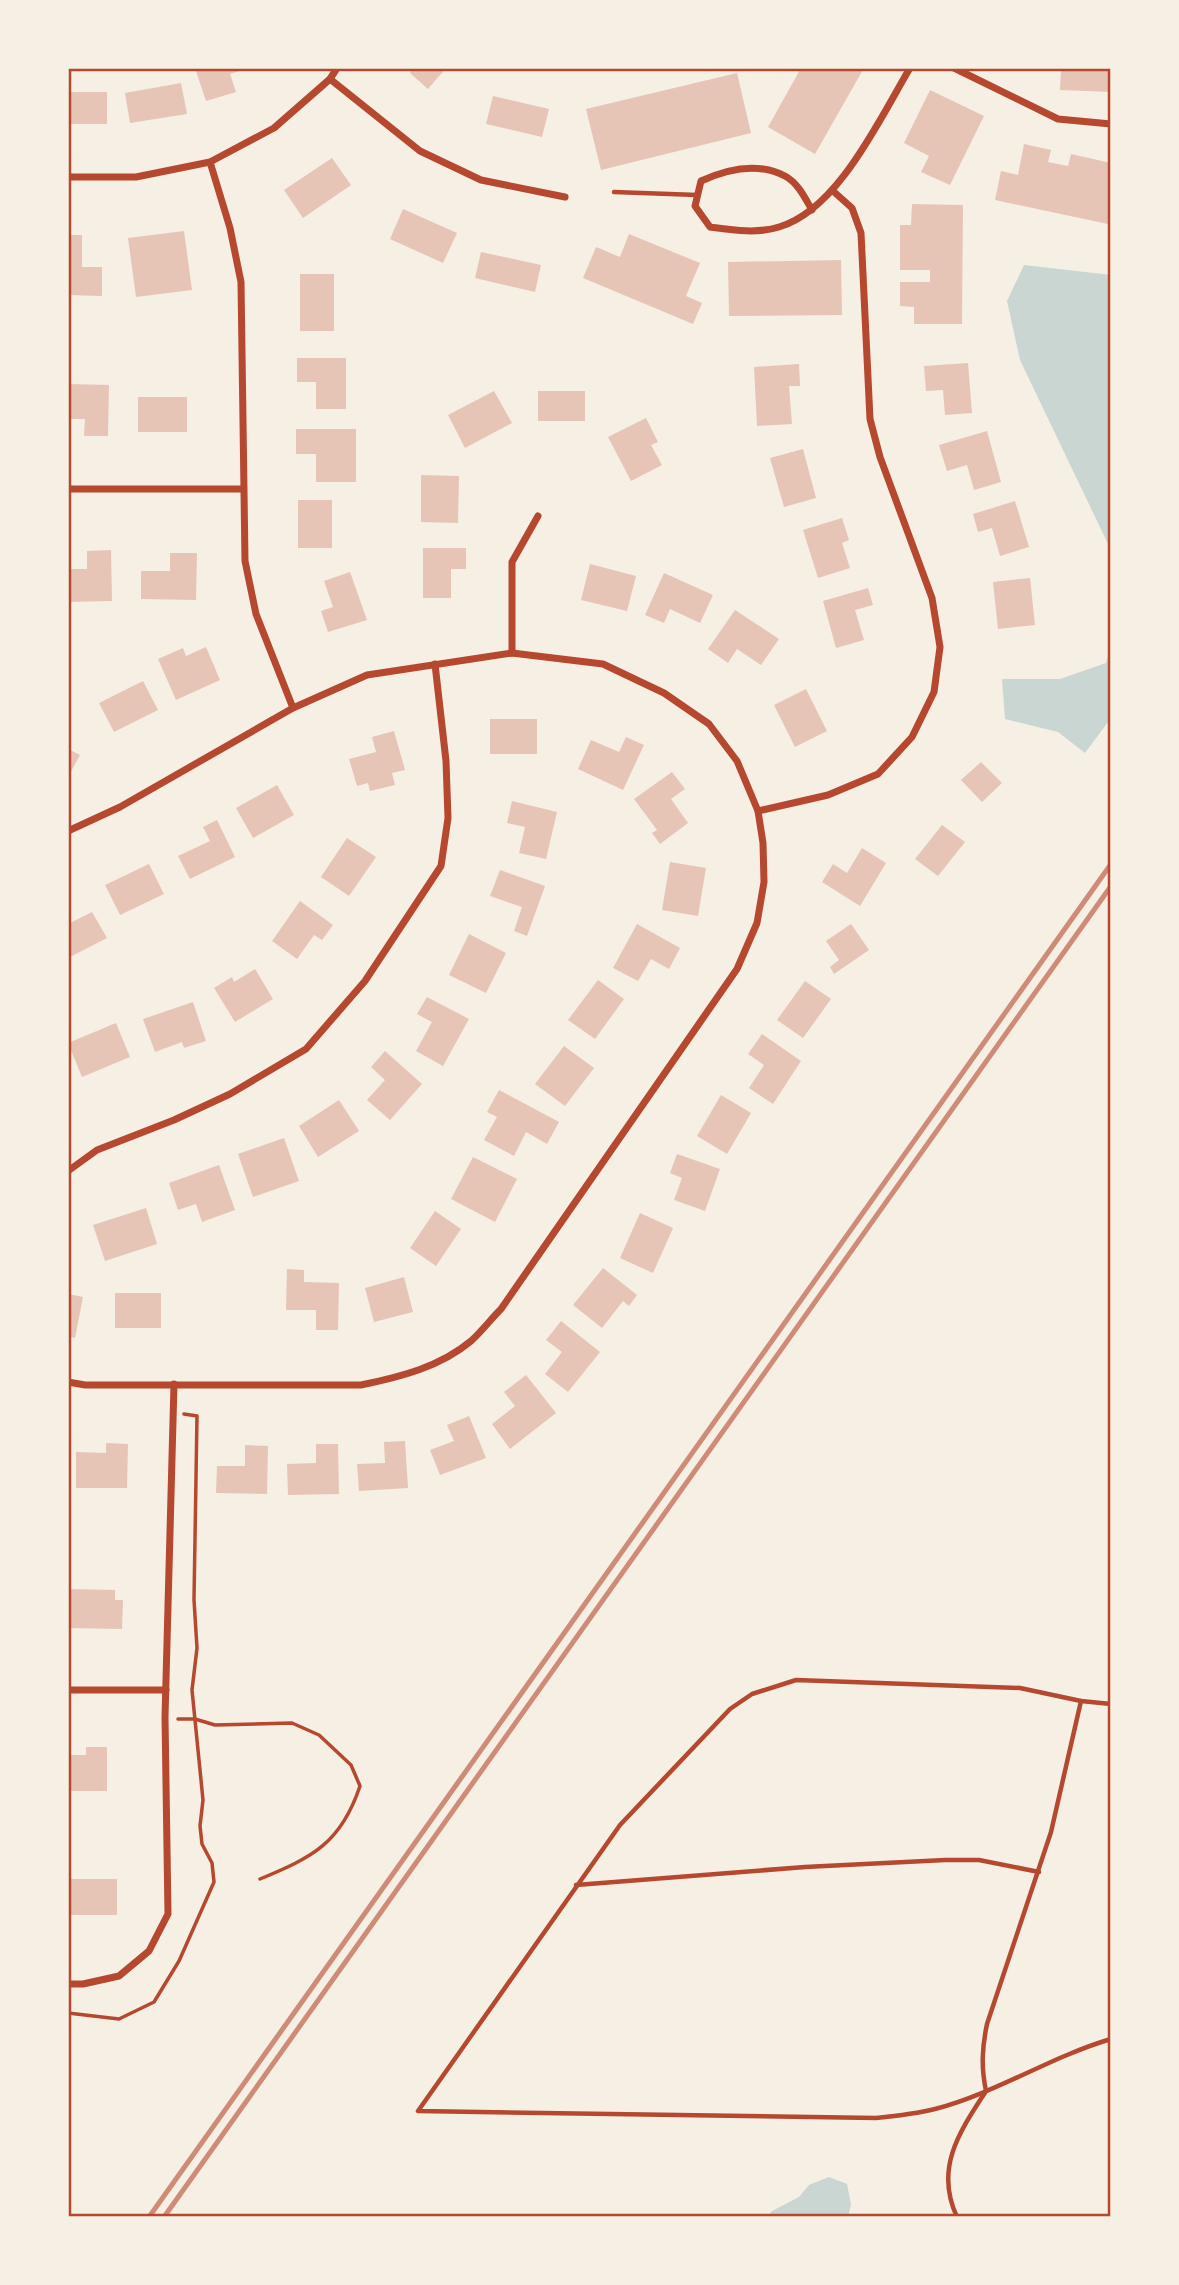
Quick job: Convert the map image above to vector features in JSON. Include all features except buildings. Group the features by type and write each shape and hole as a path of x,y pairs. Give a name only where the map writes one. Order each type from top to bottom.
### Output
{"street":[{"path":"68,177 136,177 210,162 274,128 330,79 337,68"},
{"path":"812,210 801,191 786,177 758,168 725,170 701,181 695,206 710,227 744,231 780,227 812,210 833,191 910,68"},
{"path":"954,68 1058,119 1111,124"},
{"path":"330,79 420,151 481,180 565,197"},
{"path":"210,162 230,228 241,282 245,561 256,614 293,708"},
{"path":"758,811 828,795 878,774 912,737 934,692 940,647 932,598 880,457 870,419 861,233 852,208 833,191"},
{"path":"68,489 243,489"},
{"path":"512,653 512,562 538,516"},
{"path":"68,831 120,807 293,708 366,675 512,653 603,664 664,693 709,724 737,761 758,811 763,843 764,882 757,923 737,969 501,1309 471,1341 438,1362 404,1376 361,1385 85,1385 68,1382"},
{"path":"68,1171 97,1150 174,1120 230,1094 306,1049 365,981 441,866 448,818 446,761 435,664"},
{"path":"68,1984 83,1984 119,1976 149,1951 168,1914 165,1717 174,1384"},
{"path":"68,1690 166,1690"}],"lane":[{"path":"614,192 698,195"},
{"path":"1111,1704 1081,1701 1020,1688 796,1680 752,1694 730,1709 620,1825 418,2111 876,2118 937,2108 986,2091 1039,2066 1111,2039"},
{"path":"957,2217 947,2180 951,2154 959,2133 986,2091 982,2049 987,2024 1051,1832 1081,1701"},
{"path":"576,1885 805,1867 945,1860 979,1860 1039,1872"}],"path":[{"path":"68,2013 119,2019 154,2002 179,1961 214,1882 212,1863 202,1844 200,1826 203,1800 192,1690 197,1648 194,1600 197,1416 172,1411"},
{"path":"165,1717 195,1719 215,1725 292,1723 319,1735 351,1765 360,1786 354,1806 347,1817 319,1851 260,1879"}],"shaded area":[{"path":"1024,265 1111,275 1111,559 1109,546 1020,360 1007,301"},
{"path":"1111,645 1111,718 1085,753 1058,732 1005,719 1002,679 1060,679 1106,663"},
{"path":"829,2177 847,2184 851,2205 848,2217 767,2217 772,2211 799,2197 809,2185"}],"railway":[{"path":"149,2217 1111,864"},
{"path":"164,2217 1111,886"}]}
